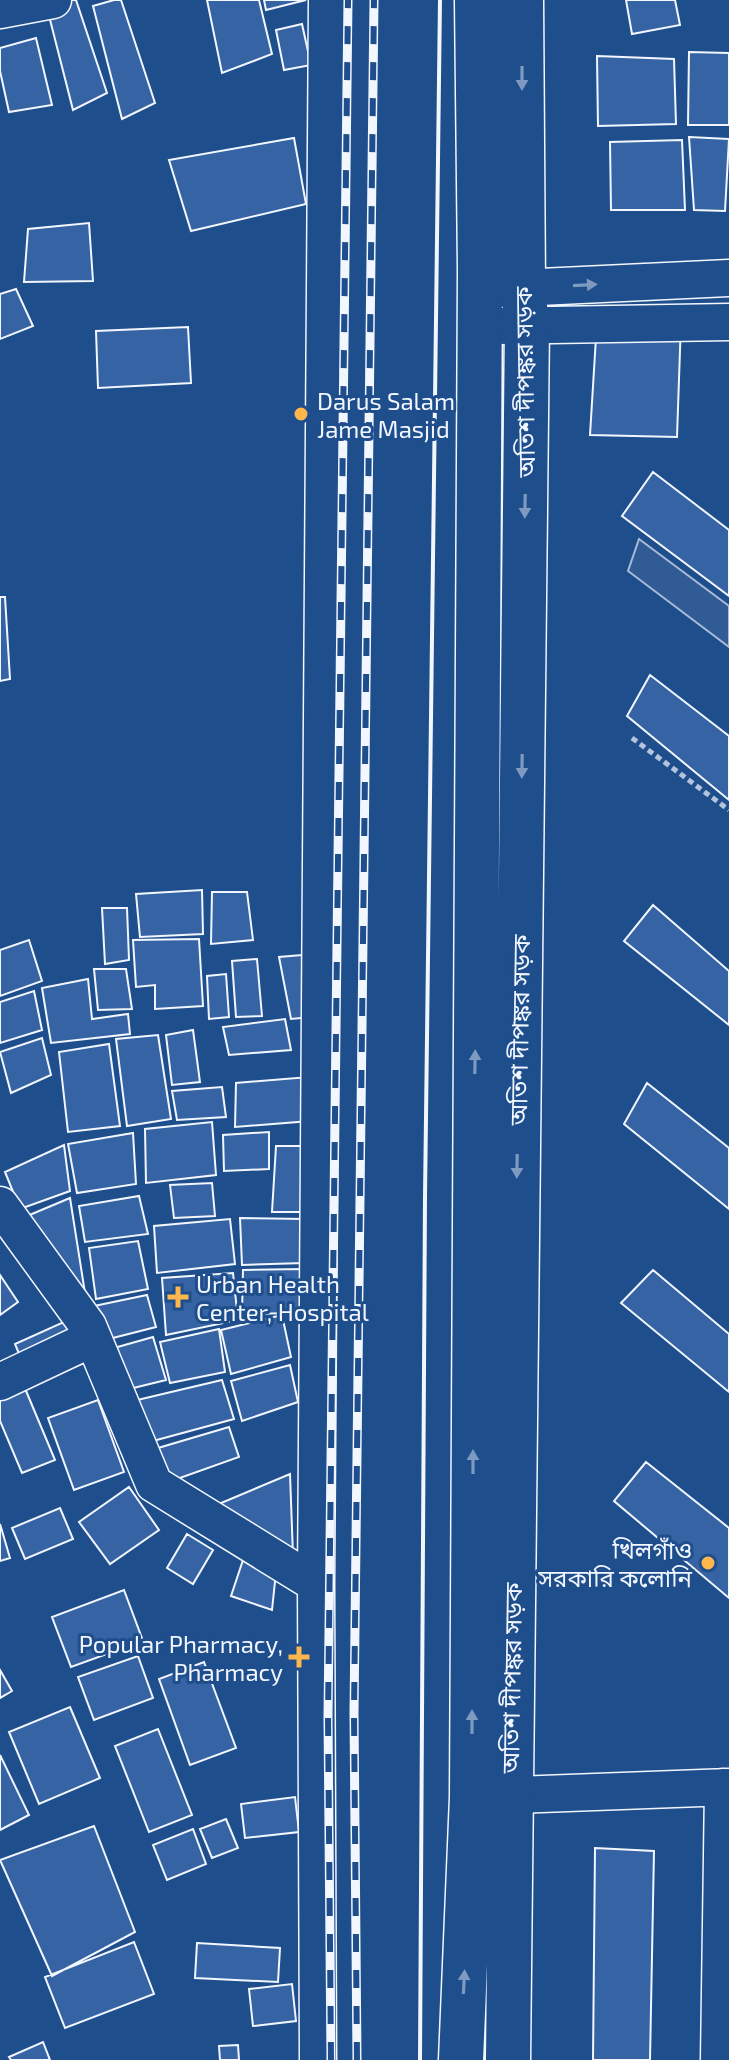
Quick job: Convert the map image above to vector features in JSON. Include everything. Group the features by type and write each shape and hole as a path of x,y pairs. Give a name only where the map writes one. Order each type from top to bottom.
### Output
{"main road":[{"name":"অতিশ দীপঙ্কর সড়ক","path":"477,0 491,1796 508,2060"},
{"name":"অতিশ দীপঙ্কর সড়ক","path":"461,2060 491,1796 525,307 521,0"}],"street":[{"path":"0,10 53,0"},
{"path":"318,2060 316,1584 327,0"},
{"path":"525,307 729,278"},
{"path":"479,308 525,307 729,322"},
{"path":"0,1205 88,1326 154,1484 316,1584"},
{"path":"0,1382 93,1338"},
{"path":"491,1796 726,1787 725,1985 719,2060"}],"path":[{"path":"632,738 729,810"}],"shaded area":[{"path":"639,539 729,606 729,647 628,571"}],"building":[{"path":"45,0 76,0 107,93 73,110"},
{"path":"121,0 155,103 122,119 93,6"},
{"path":"207,0 259,0 272,54 222,73"},
{"path":"264,0 306,0 266,10"},
{"path":"626,0 675,0 680,25 632,34"},
{"path":"302,24 311,65 284,70 276,30"},
{"path":"36,38 52,105 9,112 0,71 0,48"},
{"path":"689,52 729,53 729,125 688,125"},
{"path":"597,56 674,59 676,124 598,126"},
{"path":"689,137 729,139 725,211 694,210"},
{"path":"294,138 306,204 191,231 169,160"},
{"path":"682,140 685,210 611,210 610,142"},
{"path":"89,223 93,281 24,282 28,229"},
{"path":"16,289 33,326 0,339 0,294"},
{"path":"597,321 681,321 677,437 590,435"},
{"path":"188,327 191,383 98,388 96,331"},
{"path":"653,472 729,530 729,596 622,516"},
{"path":"0,597 5,597 10,679 0,681"},
{"path":"650,675 729,736 729,800 627,716"},
{"path":"202,890 203,934 140,937 136,894"},
{"path":"212,892 247,892 253,940 211,944"},
{"path":"653,905 729,971 729,1025 624,941"},
{"path":"102,908 127,908 129,960 105,964"},
{"path":"199,939 203,1006 155,1009 155,985 136,987 133,940"},
{"path":"29,940 42,981 0,996 0,950"},
{"path":"302,955 311,1017 291,1019 279,957"},
{"path":"257,959 262,1016 236,1017 232,961"},
{"path":"94,969 126,969 132,1009 98,1010"},
{"path":"226,974 229,1017 209,1019 207,976"},
{"path":"88,979 92,1019 128,1014 130,1034 51,1043 42,988"},
{"path":"34,991 42,1030 0,1043 0,1002"},
{"path":"285,1019 291,1050 229,1055 223,1027"},
{"path":"193,1030 200,1082 172,1085 166,1035"},
{"path":"158,1035 171,1119 127,1126 116,1039"},
{"path":"42,1038 51,1075 11,1093 0,1052"},
{"path":"109,1044 120,1126 68,1132 59,1052"},
{"path":"309,1077 310,1121 235,1127 236,1083"},
{"path":"647,1083 729,1148 729,1209 624,1124"},
{"path":"222,1087 226,1117 177,1120 172,1091"},
{"path":"212,1122 216,1175 146,1183 145,1129"},
{"path":"269,1132 269,1169 224,1171 223,1135"},
{"path":"133,1133 136,1184 77,1193 68,1144"},
{"path":"64,1145 70,1191 20,1209 5,1172"},
{"path":"276,1146 304,1146 304,1212 272,1212"},
{"path":"212,1183 215,1216 174,1218 170,1185"},
{"path":"139,1196 148,1234 85,1242 79,1206"},
{"path":"70,1198 88,1312 20,1219"},
{"path":"240,1218 304,1219 304,1263 242,1265"},
{"path":"230,1219 235,1264 157,1273 154,1226"},
{"path":"138,1241 148,1289 96,1299 89,1248"},
{"path":"303,1269 302,1313 242,1314 243,1270"},
{"path":"653,1270 729,1334 729,1392 621,1303"},
{"path":"233,1273 238,1320 166,1335 162,1278"},
{"path":"0,1275 18,1302 0,1315"},
{"path":"147,1295 156,1327 101,1341 94,1306"},
{"path":"282,1315 291,1357 231,1374 221,1330"},
{"path":"66,1321 84,1363 32,1385 15,1344"},
{"path":"219,1329 225,1372 170,1383 160,1342"},
{"path":"153,1337 166,1380 121,1391 107,1350"},
{"path":"290,1365 298,1402 242,1421 231,1381"},
{"path":"222,1380 234,1419 142,1444 133,1401"},
{"path":"24,1386 55,1460 22,1473 0,1421 0,1396"},
{"path":"98,1400 124,1472 74,1490 48,1418"},
{"path":"229,1427 239,1457 163,1484 148,1451"},
{"name":"খিলগাঁও সরকারি কলোনি","path":"646,1462 729,1528 729,1598 614,1501"},
{"path":"290,1474 293,1556 214,1506"},
{"path":"129,1487 159,1530 110,1564 79,1522"},
{"path":"60,1508 73,1539 25,1559 12,1528"},
{"path":"0,1524 10,1558 0,1561"},
{"path":"187,1534 213,1550 193,1584 167,1568"},
{"path":"243,1560 276,1572 272,1610 231,1596"},
{"path":"124,1590 143,1641 71,1667 52,1617"},
{"path":"138,1656 153,1698 94,1720 78,1677"},
{"path":"204,1662 236,1748 190,1765 159,1679"},
{"path":"0,1670 12,1691 0,1698"},
{"path":"70,1707 100,1778 39,1804 9,1732"},
{"path":"158,1729 192,1815 149,1832 115,1746"},
{"path":"0,1755 29,1815 0,1830"},
{"path":"295,1797 299,1832 245,1838 241,1804"},
{"path":"226,1819 238,1848 212,1858 200,1829"},
{"path":"94,1826 135,1932 52,1976 0,1860"},
{"path":"193,1829 206,1864 167,1880 153,1845"},
{"path":"595,1848 654,1851 650,2060 593,2060"},
{"path":"134,1942 154,1994 65,2028 45,1977"},
{"path":"197,1943 280,1948 278,1982 195,1978"},
{"path":"292,1984 296,2021 253,2026 249,1989"},
{"path":"43,2042 50,2060 11,2060 9,2057"},
{"path":"238,2045 239,2060 220,2060 219,2046"}],"railway":[{"path":"331,2060 328,1717 348,0"},
{"path":"357,2060 354,1713 374,0"}],"wall":[{"path":"420,2060 425,1197 440,0"}],"place":[{"name":"Darus Salam Jame Masjid","path":"301,414"},
{"name":"Urban Health Center, Hospital","path":"178,1297"},
{"name":"খিলগাঁও সরকারি কলোনি","path":"708,1563"},
{"name":"Popular Pharmacy, Pharmacy","path":"299,1657"}]}
